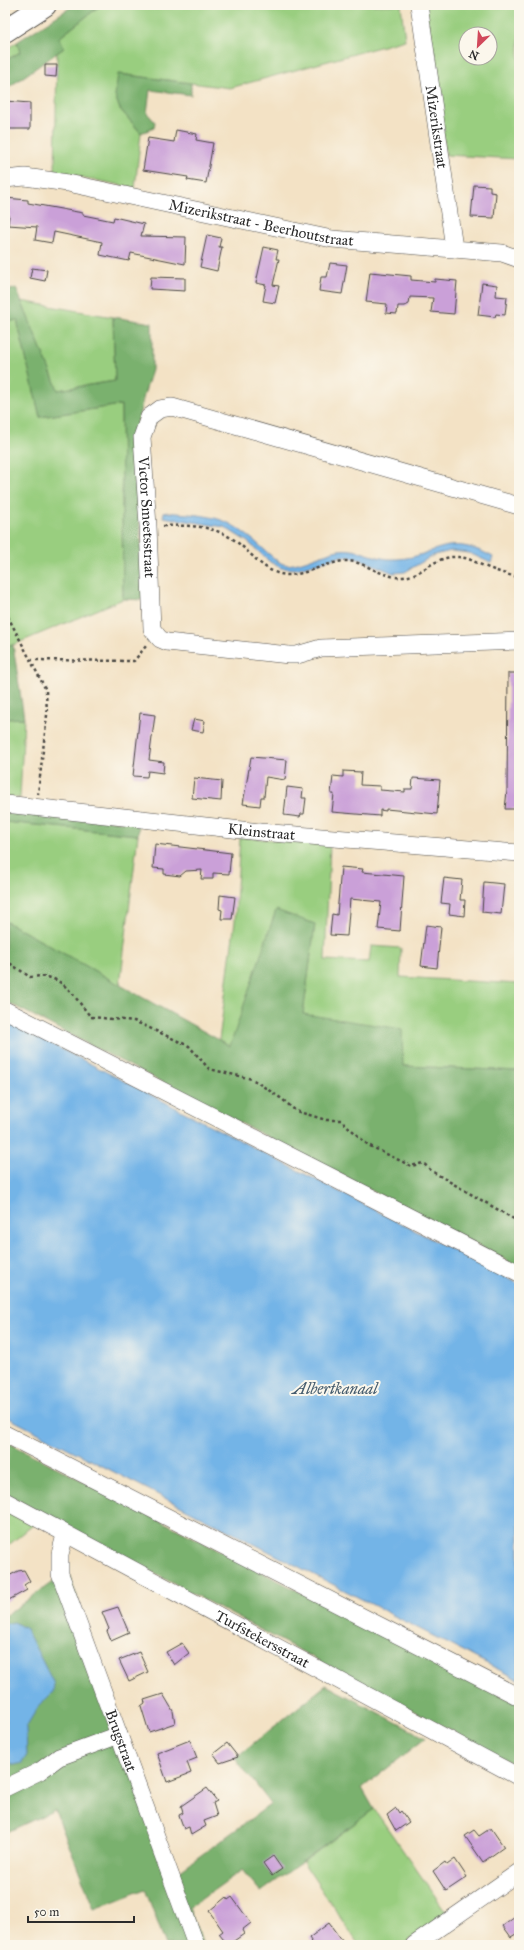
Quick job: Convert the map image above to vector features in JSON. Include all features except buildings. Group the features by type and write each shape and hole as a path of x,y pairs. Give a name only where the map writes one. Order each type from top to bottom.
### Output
{"highway":[{"path":"5,31 45,5"}],"street":[{"name":"Mizerikstraat","path":"419,5 454,248"},
{"name":"Mizerikstraat - Beerhoutstraat","path":"5,179 25,176 68,183 332,239 502,252 519,258"},
{"name":"Victor Smeetsstraat","path":"155,635 151,621 148,526 142,437 149,417 160,410 172,407 519,506"},
{"path":"155,635 167,642 289,655 321,648 519,641"},
{"name":"Kleinstraat","path":"5,804 260,832 519,853"},
{"path":"5,1010 519,1273"},
{"path":"5,1434 519,1697"},
{"name":"Turfstekersstraat","path":"5,1501 519,1777"},
{"name":"Brugstraat","path":"65,1534 60,1554 60,1574 196,1945"},
{"path":"5,1788 40,1771 59,1757 119,1735"},
{"path":"414,1945 519,1872"}],"path":[{"path":"148,526 186,525 215,530 232,538 256,560 272,571 289,575 346,561 388,576 404,577 420,571 441,558 457,557 470,558 490,568 519,577"},
{"path":"5,611 46,690 47,715 37,808"},
{"path":"30,660 134,661 155,635"},
{"path":"5,960 30,977 40,976 55,978 69,991 92,1017 134,1020 189,1046 209,1069 252,1079 282,1099 296,1111 326,1120 341,1120 368,1145 411,1166 423,1163 433,1172 519,1222"}],"green space":[{"path":"74,5 101,5 59,38 64,48 5,90 5,61 20,52 17,42"},
{"path":"101,5 401,5 405,40 230,88 119,74 115,96 120,109 141,133 135,188 55,172 57,53 64,48 59,38"},
{"path":"424,5 519,5 519,159 446,155"},
{"path":"17,42 20,52 5,61 5,50"},
{"path":"118,74 191,83 191,95 150,90 147,113 155,122 154,128 141,133 120,109 115,96"},
{"path":"16,288 58,390 115,381 113,317 152,323 152,370 144,395 135,433 144,600 123,599 121,405 40,417 17,320 5,323 5,292"},
{"path":"21,301 113,317 115,381 58,390"},
{"path":"17,319 40,417 121,405 123,599 13,645 5,645 5,323"},
{"path":"5,645 13,645 24,718 5,719"},
{"path":"24,718 20,798 5,797 5,719"},
{"path":"5,811 139,823 138,835 5,822"},
{"path":"5,822 138,835 120,985 5,921"},
{"path":"240,837 330,845 325,960 369,962 371,946 401,948 400,977 519,984 519,1071 403,1066 303,1014 315,924 230,1046 219,1040 235,921"},
{"path":"276,910 315,924 303,1014 402,1029 403,1066 519,1071 519,1267 5,1001 5,921 230,1046"},
{"path":"5,1441 519,1704 519,1767 5,1494"},
{"path":"5,1509 33,1525 5,1548"},
{"path":"68,1571 148,1807 175,1874 271,1804 235,1758 326,1685 426,1738 362,1788 374,1809 261,1892 242,1870 189,1908 203,1945 166,1945 145,1889 94,1909 55,1810 5,1833 5,1616"},
{"path":"374,1809 447,1913 403,1945 359,1945 303,1862"}],"water":[{"path":"164,512 202,516 224,521 256,542 283,564 289,565 333,551 345,549 389,559 417,556 439,548 450,546 462,546 476,549 493,557 491,563 469,553 451,551 434,555 405,572 393,573 358,558 342,556 296,569 281,568 270,562 248,542 224,527 163,517"},
{"name":"Albertkanaal","path":"5,1020 519,1284 519,1680 5,1416"},
{"path":"14,1622 26,1629 54,1684 53,1692 38,1707 26,1727 27,1755 22,1763 15,1765 8,1761 5,1742 5,1624"}]}
